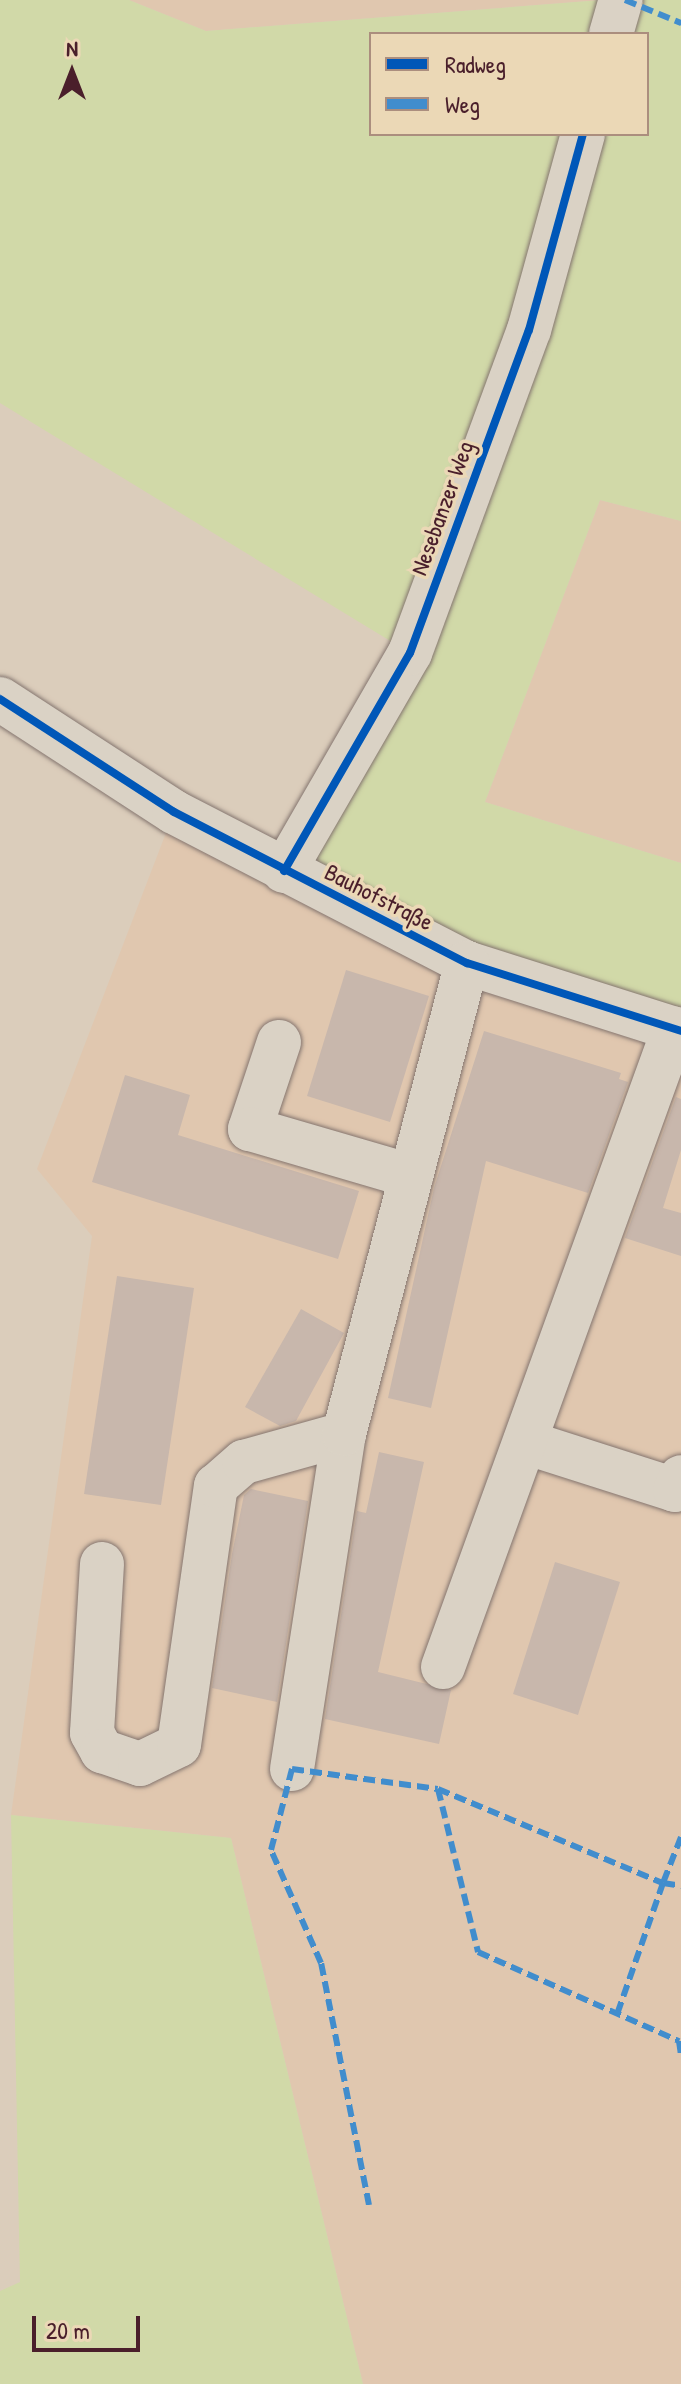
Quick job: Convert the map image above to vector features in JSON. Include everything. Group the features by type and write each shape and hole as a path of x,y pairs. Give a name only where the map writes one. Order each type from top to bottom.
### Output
{"street":[{"path":"612,32 621,0"},
{"name":"Nesebanzer Weg","path":"284,871 410,653 529,330 582,136"},
{"name":"Bauhofstraße","path":"0,699 174,812 467,963 678,1030"},
{"path":"292,1769 344,1434 467,963"},
{"path":"443,1667 678,1030"},
{"path":"279,1042 250,1129 411,1176"},
{"path":"102,1564 92,1733 102,1751 140,1764 179,1745 216,1486 244,1462 344,1434"},
{"path":"525,1442 675,1490 681,1477"}],"shaded area":[{"path":"129,0 601,0 206,31"},
{"path":"600,500 681,521 681,863 485,802"},
{"path":"174,812 675,1028 681,1004 681,2384 363,2384 231,1838 11,1815 92,1236 37,1169"}],"green space":[{"path":"0,0 129,0 206,31 601,0 681,0 681,521 600,500 485,802 681,863 681,1004 674,1029 284,871 410,653 0,403"},
{"path":"11,1815 231,1838 363,2384 0,2384 0,2291 20,2282"}],"building":[{"path":"346,970 429,996 390,1122 307,1096"},
{"path":"484,1031 621,1073 619,1079 628,1082 588,1193 486,1161 431,1408 388,1398 434,1188"},
{"path":"125,1075 190,1095 178,1135 359,1191 338,1259 92,1182"},
{"path":"676,1097 681,1099 681,1150 663,1208 681,1213 681,1256 625,1238"},
{"path":"117,1276 194,1288 161,1505 84,1494"},
{"path":"301,1309 344,1333 296,1421 280,1426 245,1407"},
{"path":"379,1452 424,1462 378,1672 451,1690 439,1744 325,1719 357,1511 366,1513"},
{"path":"251,1489 308,1501 277,1702 212,1688 232,1554 244,1495"},
{"path":"555,1562 620,1582 578,1715 513,1694"}],"marked path":[{"path":"625,0 681,23"},
{"path":"369,2205 321,1963 271,1850 292,1769 438,1789 478,1952 679,2041 681,2055"},
{"path":"438,1789 663,1883 617,2014"},
{"path":"681,1837 663,1883 681,1886"}],"cycle path":[{"path":"284,871 410,653 529,330 582,136"},
{"path":"0,699 174,812 467,963 681,1031"}]}
